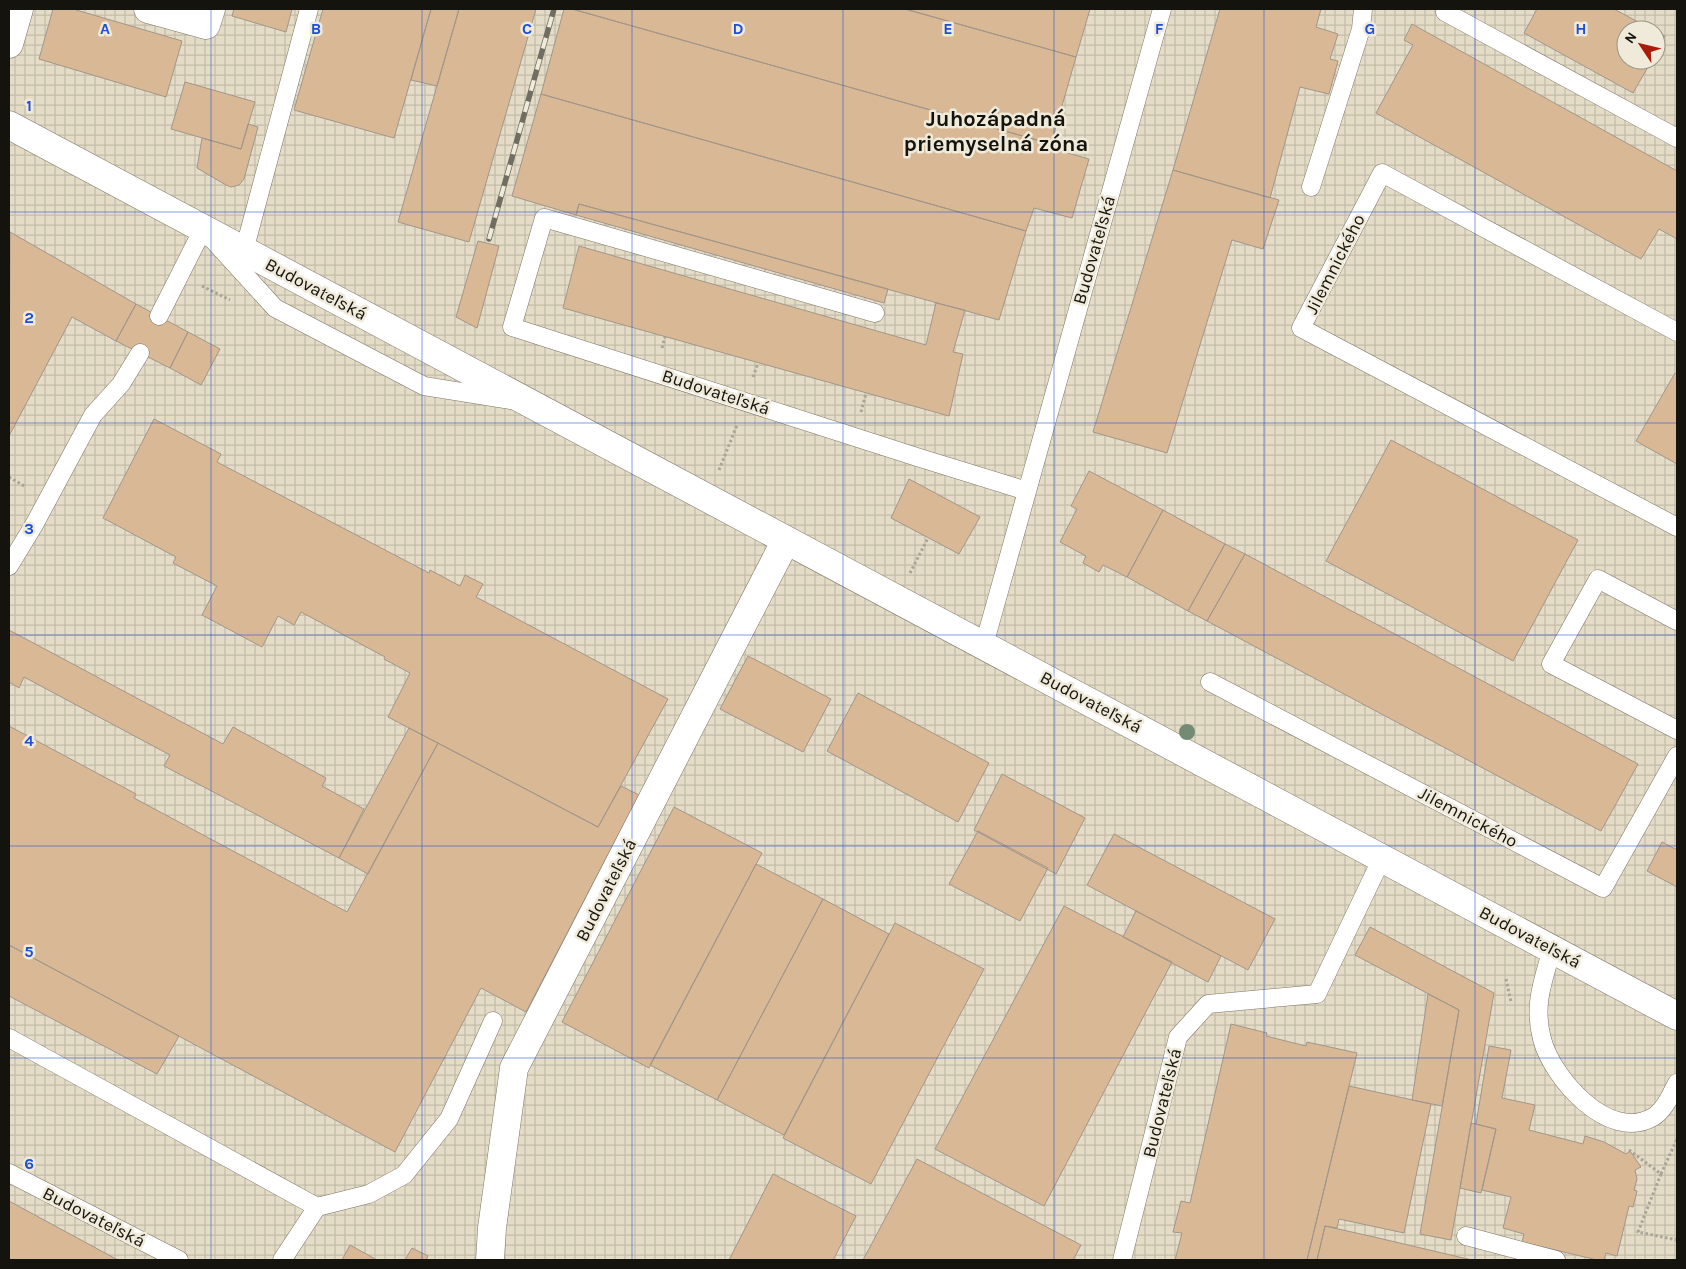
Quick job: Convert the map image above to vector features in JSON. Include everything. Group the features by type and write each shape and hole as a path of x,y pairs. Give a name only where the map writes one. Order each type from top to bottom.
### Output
{"street":[{"path":"9,44 19,9"},
{"path":"148,9 206,25 211,9"},
{"name":"Budovateľská","path":"9,125 1677,1016"},
{"name":"Budovateľská","path":"490,1260 492,1228 514,1068 786,540"}],"lane":[{"name":"Budovateľská","path":"244,251 309,9"},
{"name":"Budovateľská","path":"984,645 1162,9"},
{"path":"1311,187 1361,29 1363,9"},
{"path":"1446,9 1445,12 1677,138"},
{"name":"Jilemnického","path":"1677,332 1382,174 1302,328 1677,527"},
{"name":"Budovateľská","path":"875,313 544,218 512,327 1027,491"},
{"path":"159,316 203,229 275,308 424,386 529,403"},
{"path":"9,566 34,525 93,414 121,384 140,352"},
{"path":"1677,621 1598,579 1551,664 1677,730"},
{"name":"Jilemnického","path":"1210,682 1603,888 1675,764"},
{"name":"Budovateľská","path":"1122,1260 1178,1037 1208,1004 1317,994 1382,858"},
{"path":"1552,949 1538,1000 1542,1040 1563,1082 1597,1111 1614,1122 1636,1123 1654,1117 1666,1104 1677,1083"},
{"path":"9,1038 317,1206 369,1194 404,1175 449,1120 493,1021"},
{"name":"Budovateľská","path":"9,1173 180,1260"},
{"path":"282,1260 317,1206"},
{"path":"1466,1236 1556,1260"}],"path":[{"path":"910,573 928,538"},
{"path":"1661,1174 1677,1139"}],"shaded area":[{"path":"9,9 1677,9 1677,1260 9,1260"}],"building":[{"path":"53,9 73,9 182,41 166,97 39,59"},
{"path":"234,9 292,9 286,32 232,16"},
{"path":"323,9 431,9 394,138 294,110"},
{"path":"431,9 459,9 437,86 411,80"},
{"path":"459,9 536,9 469,242 398,222"},
{"path":"564,9 572,9 1051,144 1050,148 1089,159 1072,218 1034,208 1026,231 541,94"},
{"path":"572,9 905,9 1076,57 1051,144"},
{"path":"905,9 1090,9 1076,57"},
{"path":"1220,9 1321,9 1316,27 1338,34 1330,59 1338,61 1329,94 1300,87 1270,198 1173,170"},
{"path":"1537,9 1614,9 1634,20 1616,20 1616,70 1646,70 1633,93 1524,33"},
{"path":"1412,24 1677,171 1677,239 1659,229 1641,259 1376,113 1413,45 1404,40"},
{"path":"185,82 255,102 241,149 171,129"},
{"path":"541,94 1026,231 999,320 579,204 576,215 512,196"},
{"path":"248,124 258,127 244,179 239,185 231,187 226,185 197,168 202,138 241,149"},
{"path":"1173,170 1279,200 1263,249 1232,240 1167,453 1093,432"},
{"path":"579,204 888,289 884,303 576,215"},
{"path":"10,232 136,304 116,341 72,317 9,436"},
{"path":"478,241 499,246 477,328 456,317"},
{"path":"579,246 926,345 936,303 965,310 953,352 963,354 949,416 563,308"},
{"path":"136,304 188,332 170,368 116,341"},
{"path":"188,332 220,349 201,385 170,368"},
{"path":"1675,373 1677,375 1677,464 1636,441"},
{"path":"154,419 221,454 217,462 429,573 430,570 460,586 465,575 483,584 476,597 668,699 598,827 388,717 410,673 384,659 385,657 301,612 294,625 278,616 262,647 202,615 217,586 173,563 176,557 103,518"},
{"path":"1391,440 1578,540 1513,661 1326,561"},
{"path":"1089,471 1163,510 1127,577 1103,565 1099,572 1083,563 1086,556 1060,542 1077,509 1071,506"},
{"path":"909,479 980,517 959,554 891,518"},
{"path":"1163,510 1225,544 1188,611 1127,577"},
{"path":"1225,544 1245,554 1207,621 1188,611"},
{"path":"1245,554 1638,764 1601,831 1207,621"},
{"path":"9,630 223,744 233,727 326,778 322,786 364,809 339,858 164,766 170,755 24,677 19,688 9,682"},
{"path":"748,656 831,699 803,752 720,709"},
{"path":"858,693 989,763 958,822 827,751"},
{"path":"9,726 136,794 134,798 347,912 438,743 598,827 621,786 639,795 526,1012 481,988 395,1152 9,945"},
{"path":"409,728 438,743 368,874 339,858"},
{"path":"1002,774 1085,818 1056,874 974,830"},
{"path":"674,807 762,853 649,1068 562,1022"},
{"path":"978,831 1048,868 1020,921 949,884"},
{"path":"1114,834 1275,919 1248,970 1087,885"},
{"path":"1662,842 1677,850 1677,887 1647,871"},
{"path":"756,864 823,899 717,1100 650,1065"},
{"path":"823,899 889,934 784,1135 717,1100"},
{"path":"1064,906 1172,962 1044,1206 935,1149"},
{"path":"1136,911 1221,956 1208,982 1123,937"},
{"path":"895,923 984,969 871,1184 783,1138"},
{"path":"1370,927 1494,993 1451,1240 1420,1234 1459,1010 1355,955"},
{"path":"9,945 179,1036 157,1074 9,996"},
{"path":"1428,994 1459,1010 1442,1106 1412,1100"},
{"path":"1231,1024 1267,1033 1266,1036 1306,1046 1307,1042 1357,1053 1307,1260 1175,1260 1182,1233 1173,1232 1181,1201 1190,1203"},
{"path":"1489,1046 1511,1050 1502,1098 1535,1105 1529,1130 1583,1144 1585,1136 1604,1142 1626,1154 1630,1151 1641,1167 1635,1170 1637,1179 1634,1190 1637,1191 1633,1207 1629,1206 1617,1256 1606,1253 1604,1260 1597,1260 1522,1242 1524,1234 1503,1228 1511,1197 1482,1190 1496,1129 1476,1124"},
{"path":"1349,1086 1431,1104 1404,1233 1339,1219 1337,1228 1325,1226 1317,1260 1307,1260"},
{"path":"1471,1123 1496,1129 1481,1193 1460,1188"},
{"path":"917,1159 1081,1245 1073,1260 863,1260"},
{"path":"773,1174 856,1216 833,1260 729,1260"},
{"path":"9,1201 118,1260 9,1260"},
{"path":"1325,1226 1374,1237 1472,1260 1317,1260"},
{"path":"350,1245 377,1260 342,1260"},
{"path":"412,1248 428,1256 426,1260 405,1260"}],"railway":[{"path":"489,239 554,9"}],"district":[{"name":"Juhozápadná priemyselná zóna","path":"996,132"}]}
